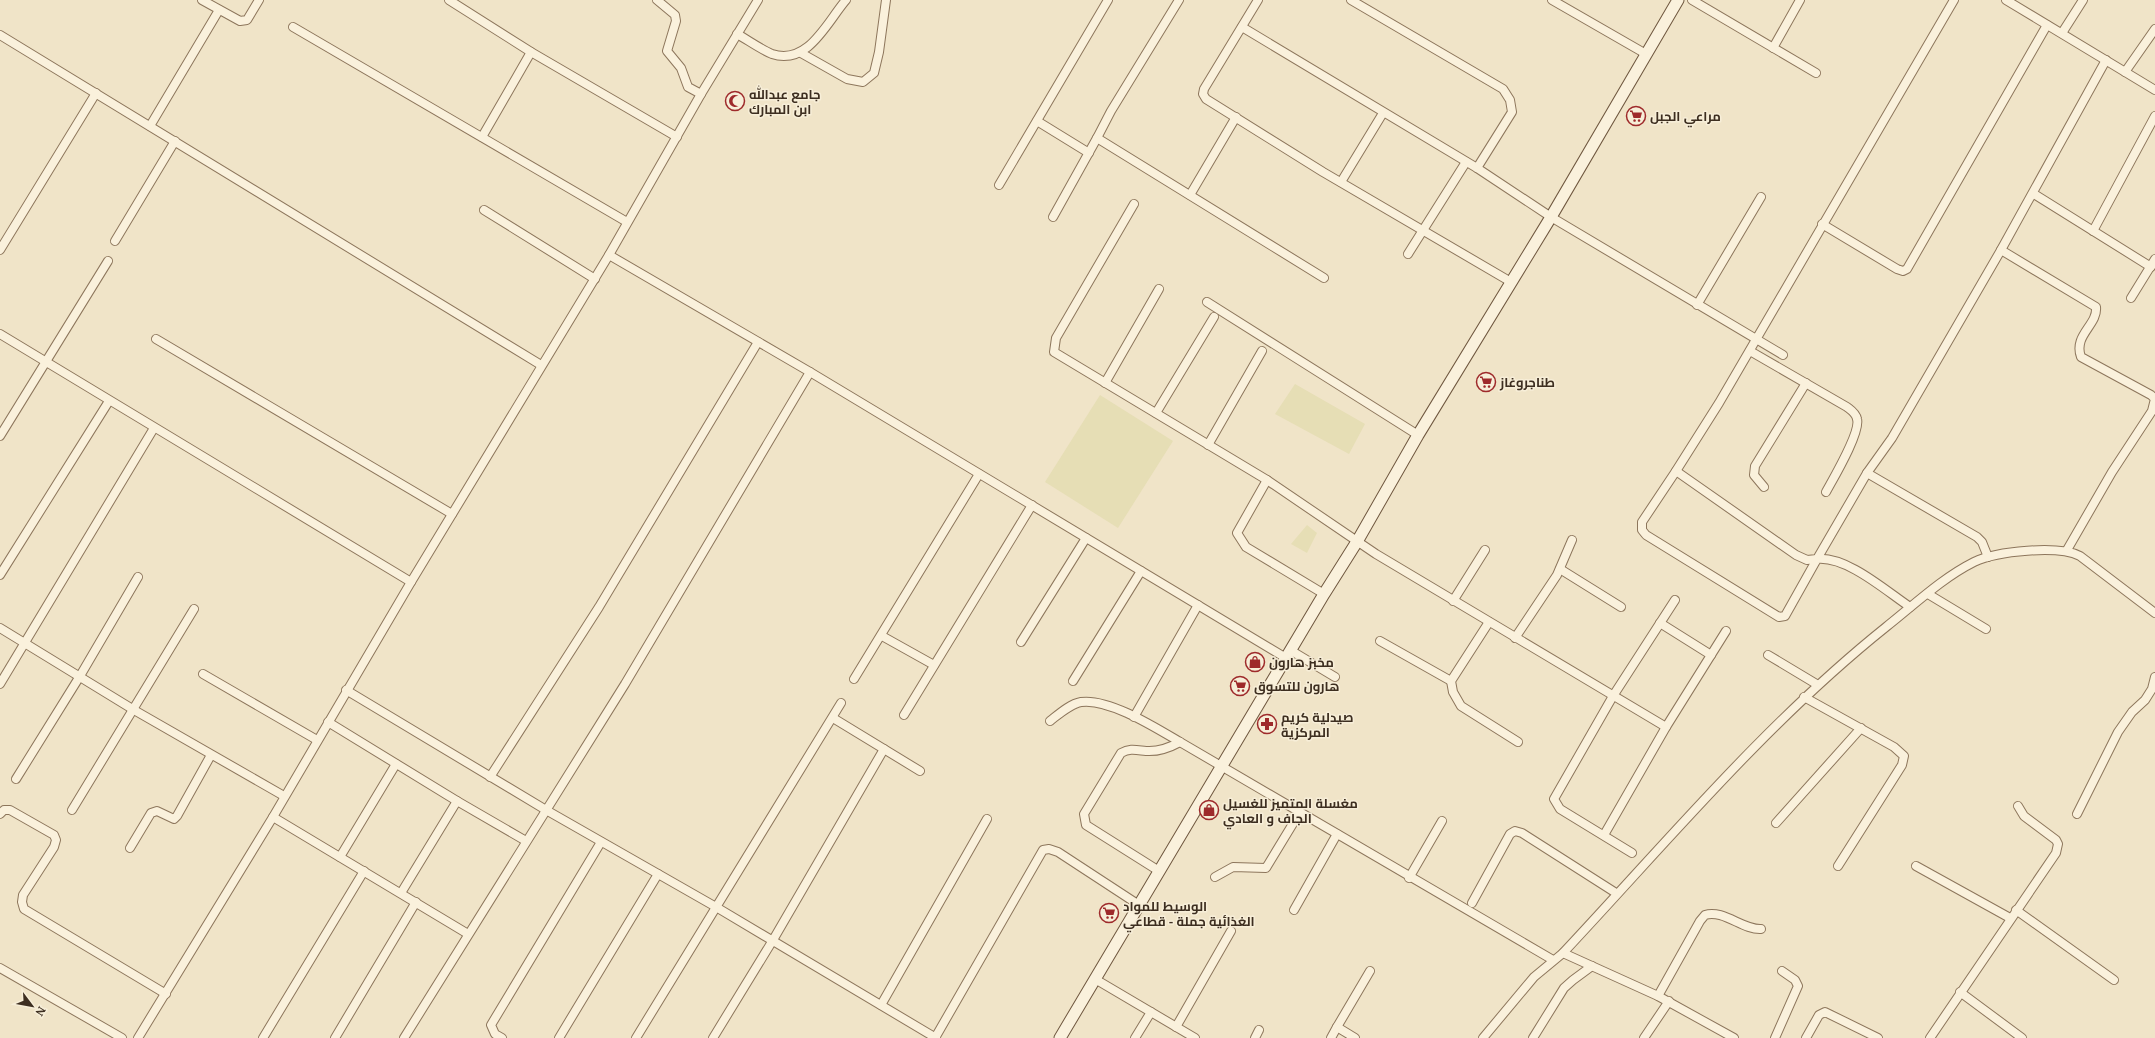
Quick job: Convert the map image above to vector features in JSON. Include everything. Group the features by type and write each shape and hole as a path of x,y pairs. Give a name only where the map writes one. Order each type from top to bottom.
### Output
{"street":[{"path":"202,0 240,21 247,20 259,0"},
{"path":"450,0 531,52 677,137"},
{"path":"657,0 675,15 676,21 667,51 681,68 688,87 701,94"},
{"path":"138,1038 273,817 346,690 541,365 609,255 701,94 758,0"},
{"path":"737,34 773,54 789,56 801,53 816,38 846,0"},
{"path":"801,53 847,79 863,82 874,73 880,52 886,0"},
{"path":"999,185 1108,0"},
{"path":"1053,216 1111,111 1179,0"},
{"path":"1258,0 1204,89 1203,94 1206,99 1341,182 1512,282"},
{"path":"1351,0 1503,89 1510,100 1512,112 1477,168"},
{"path":"1552,0 1646,54"},
{"path":"1060,1038 1288,654 1358,540 1418,435 1551,218 1678,0"},
{"path":"1692,0 1816,73"},
{"path":"1773,48 1800,0"},
{"path":"1954,0 1921,60 1822,224 1750,351 1676,471 1642,522 1642,530 1646,535 1779,617 1783,618 1867,473 1892,438 2034,194 2106,60"},
{"path":"2006,0 2155,90"},
{"path":"2062,33 2083,0"},
{"path":"150,126 219,10"},
{"path":"1822,224 1897,269 1903,271 1907,269 2047,25"},
{"path":"294,27 627,222"},
{"path":"1242,27 1383,113 1477,168 1551,218 1783,355"},
{"path":"2125,72 2155,29"},
{"path":"0,35 541,365"},
{"path":"482,137 531,52"},
{"path":"0,250 96,93"},
{"path":"1341,182 1383,113"},
{"path":"2093,231 2155,116"},
{"path":"1190,195 1236,117"},
{"path":"1037,121 1089,153"},
{"path":"1097,138 1324,278"},
{"path":"116,241 175,141"},
{"path":"1408,254 1466,162"},
{"path":"2034,194 2150,267"},
{"path":"1697,305 1761,197"},
{"path":"1134,204 1056,338 1054,352 1267,480 1358,540 1376,554 1666,727"},
{"path":"484,210 594,279"},
{"path":"2001,250 2096,307 2095,315 2079,344 2081,357 2152,395 2155,399 2152,411 2112,472 2067,550"},
{"path":"609,255 810,372 1198,605 1288,654 1335,677"},
{"path":"2131,298 2155,259"},
{"path":"0,436 108,261"},
{"path":"1105,383 1159,289"},
{"path":"1207,302 1418,435"},
{"path":"1156,414 1214,317"},
{"path":"0,334 411,582"},
{"path":"156,339 452,514"},
{"path":"490,777 599,607 758,342"},
{"path":"1208,445 1262,351"},
{"path":"1750,351 1847,407 1857,418 1858,424 1850,446 1826,492"},
{"path":"404,1038 685,585 810,372"},
{"path":"1764,487 1754,475 1755,466 1806,383"},
{"path":"0,575 109,401"},
{"path":"0,684 154,428"},
{"path":"1676,471 1796,555 1807,560 1829,558 1841,563 1910,607"},
{"path":"1867,473 1977,537 1982,542 1988,557"},
{"path":"854,679 882,636 979,474"},
{"path":"1267,480 1237,534 1246,547 1324,594"},
{"path":"904,715 1032,505"},
{"path":"1021,642 1086,538"},
{"path":"1515,638 1560,569 1572,540"},
{"path":"1453,601 1485,550"},
{"path":"1483,1038 1534,977 1563,953 1616,893 1804,697 1910,607 1965,568 1988,557 2005,554 2067,550 2080,556 2155,613"},
{"path":"1560,569 1621,607"},
{"path":"1073,681 1141,571"},
{"path":"16,779 80,676 138,577"},
{"path":"1928,594 1986,629"},
{"path":"1632,853 1560,809 1554,799 1613,696 1675,600"},
{"path":"1134,717 1198,605"},
{"path":"72,810 194,609"},
{"path":"1488,622 1451,681 1453,692 1461,706 1518,742"},
{"path":"1660,623 1711,655"},
{"path":"0,628 134,710 284,796"},
{"path":"1604,835 1666,727 1726,632"},
{"path":"882,636 934,665"},
{"path":"1380,641 1451,681"},
{"path":"1768,655 1818,685"},
{"path":"203,674 317,740"},
{"path":"2077,814 2118,732 2132,712 2145,700 2152,689 2155,677"},
{"path":"346,690 546,810 773,940 935,1038 1043,850 1049,849 1058,852 1139,905"},
{"path":"1804,697 1894,747 1901,752 1904,760 1838,866"},
{"path":"1050,721 1072,706 1081,702 1103,704 1134,717 1222,766 1409,878 1553,960"},
{"path":"636,1038 841,703"},
{"path":"833,718 920,771"},
{"path":"328,722 457,801 526,841"},
{"path":"1776,823 1861,728"},
{"path":"1159,871 1086,825 1084,814 1121,754 1135,749 1146,751 1169,749 1180,742"},
{"path":"712,1038 773,940 884,749"},
{"path":"130,848 151,813 157,811 174,819 177,816 211,755"},
{"path":"340,857 396,764"},
{"path":"401,893 457,801"},
{"path":"1930,1038 2010,918 2056,853 2058,847 2056,840 2024,816 2018,806"},
{"path":"0,814 4,810 10,810 54,835 56,840 54,847 23,895 22,902 24,909 166,994"},
{"path":"1216,878 1233,867 1266,868 1300,812"},
{"path":"273,817 468,934"},
{"path":"882,1006 987,819"},
{"path":"1409,878 1442,821"},
{"path":"1472,903 1510,834 1515,831 1522,833 1616,893"},
{"path":"1294,910 1337,834"},
{"path":"502,1038 495,1034 491,1025 601,842"},
{"path":"1916,866 2010,918"},
{"path":"263,1038 364,871"},
{"path":"559,1038 658,874"},
{"path":"335,1038 416,902"},
{"path":"2016,910 2114,980"},
{"path":"1658,996 1700,921 1705,915 1715,914 1754,928 1762,928"},
{"path":"1176,1026 1231,931"},
{"path":"1563,953 1669,1001 1720,1035 1734,1038"},
{"path":"1533,1038 1564,988 1592,966"},
{"path":"0,968 122,1038"},
{"path":"1331,1038 1370,971"},
{"path":"1775,1038 1798,986 1795,980 1782,971"},
{"path":"1095,979 1195,1038"},
{"path":"1960,992 2022,1038"},
{"path":"1644,1038 1669,1001"},
{"path":"1135,1038 1151,1012"},
{"path":"1806,1038 1819,1015 1825,1012 1878,1038"},
{"path":"1337,1027 1356,1038"}],"shaded area":[{"path":"1295,384 1365,424 1349,454 1275,414"},
{"path":"1100,395 1173,441 1118,528 1045,482"},
{"path":"1307,525 1317,533 1307,553 1291,544"}],"place":[{"name":"جامع عبدالله ابن المبارك","path":"735,101"},
{"name":"مراعي الجبل","path":"1636,116"},
{"name":"طناجروغاز","path":"1486,382"},
{"name":"مخبز هارون","path":"1255,662"},
{"name":"هارون للتسوق","path":"1240,686"},
{"name":"صيدلية كريم المركزية","path":"1267,724"},
{"name":"مغسلة المتميز للغسيل الجاف و العادي","path":"1209,810"},
{"name":"الوسيط للمواد الغذائية جملة - قطاعي","path":"1109,913"}]}
